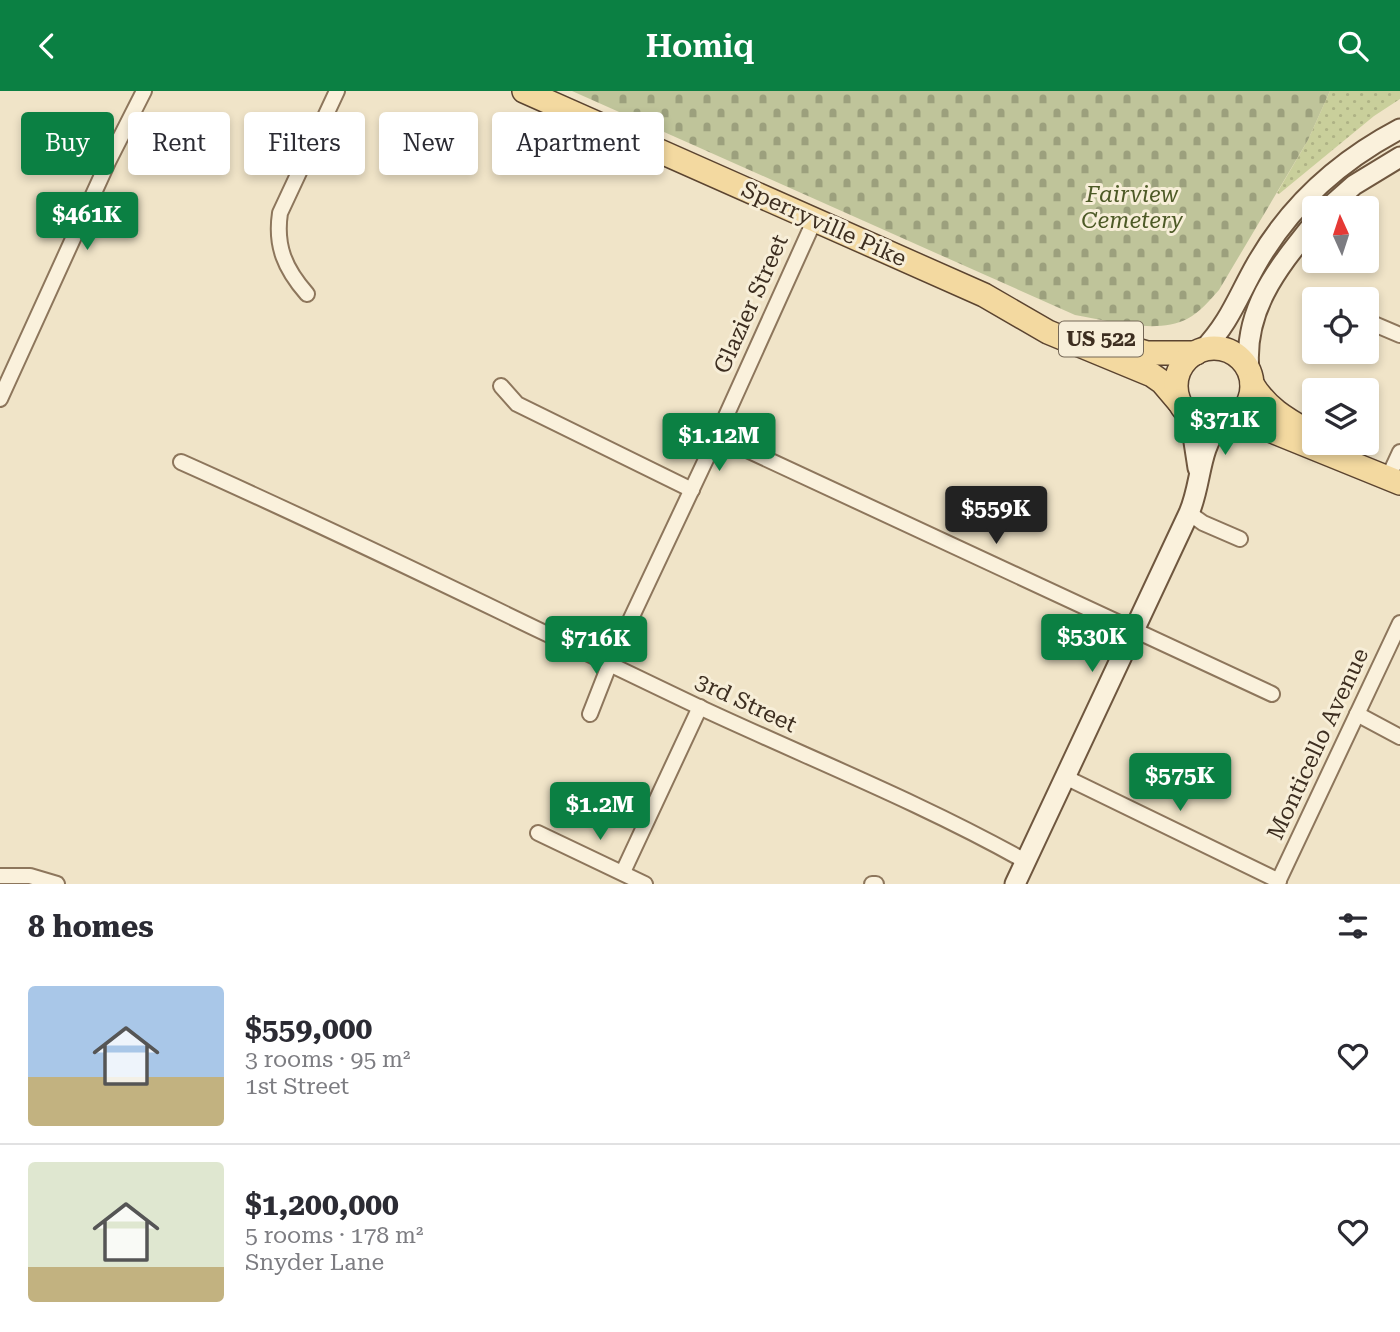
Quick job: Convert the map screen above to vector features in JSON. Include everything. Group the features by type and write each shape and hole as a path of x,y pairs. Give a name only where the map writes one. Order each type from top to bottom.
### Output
{"main road":[{"name":"Sperryville Pike","path":"524,91 1008,307 1135,350 1156,354 1200,351"},
{"name":"Sperryville Pike","path":"1008,307 1048,332 1152,375 1162,382 1184,409"},
{"name":"US 522","path":"1200,351 1225,350 1243,362 1264,402 1302,427"},
{"path":"1200,351 1180,369 1176,379 1184,409 1208,424 1225,422 1262,427 1394,480"},
{"path":"1225,422 1238,416 1246,407 1251,396 1250,378"},
{"path":"1349,455 1394,480"}],"street":[{"path":"0,399 108,162 144,91"},
{"path":"307,295 282,257 278,228 280,213 337,91"},
{"path":"1200,351 1229,318 1253,269 1275,234 1304,199 1336,168 1400,129"},
{"path":"1342,196 1354,185 1400,157"},
{"name":"Glazier Street","path":"590,714 610,663 815,219"},
{"path":"1250,378 1247,344 1254,313 1271,282 1302,239"},
{"path":"1379,326 1400,335"},
{"path":"501,386 517,404 692,490"},
{"path":"1184,409 1198,473"},
{"path":"1014,884 1189,513 1195,499 1198,473 1210,436 1225,422"},
{"path":"717,436 1265,691"},
{"path":"1394,480 1400,453"},
{"name":"3rd Street","path":"181,462 326,527 701,707 934,813 1025,861"},
{"path":"1189,513 1203,523 1240,539"},
{"name":"Monticello Avenue","path":"1278,883 1400,623"},
{"path":"622,872 701,707"},
{"path":"1357,714 1400,737"},
{"path":"1065,776 1278,883"},
{"path":"538,833 645,884"},
{"path":"0,876 30,876 57,884"}],"green space":[{"name":"Fairview Cemetery","path":"572,91 1330,91 1308,140 1219,290 1187,319 1161,326 1116,323 1075,315 664,132 664,112 619,112"},
{"path":"1330,91 1400,91 1400,99 1374,116 1277,193 1308,140"}]}
